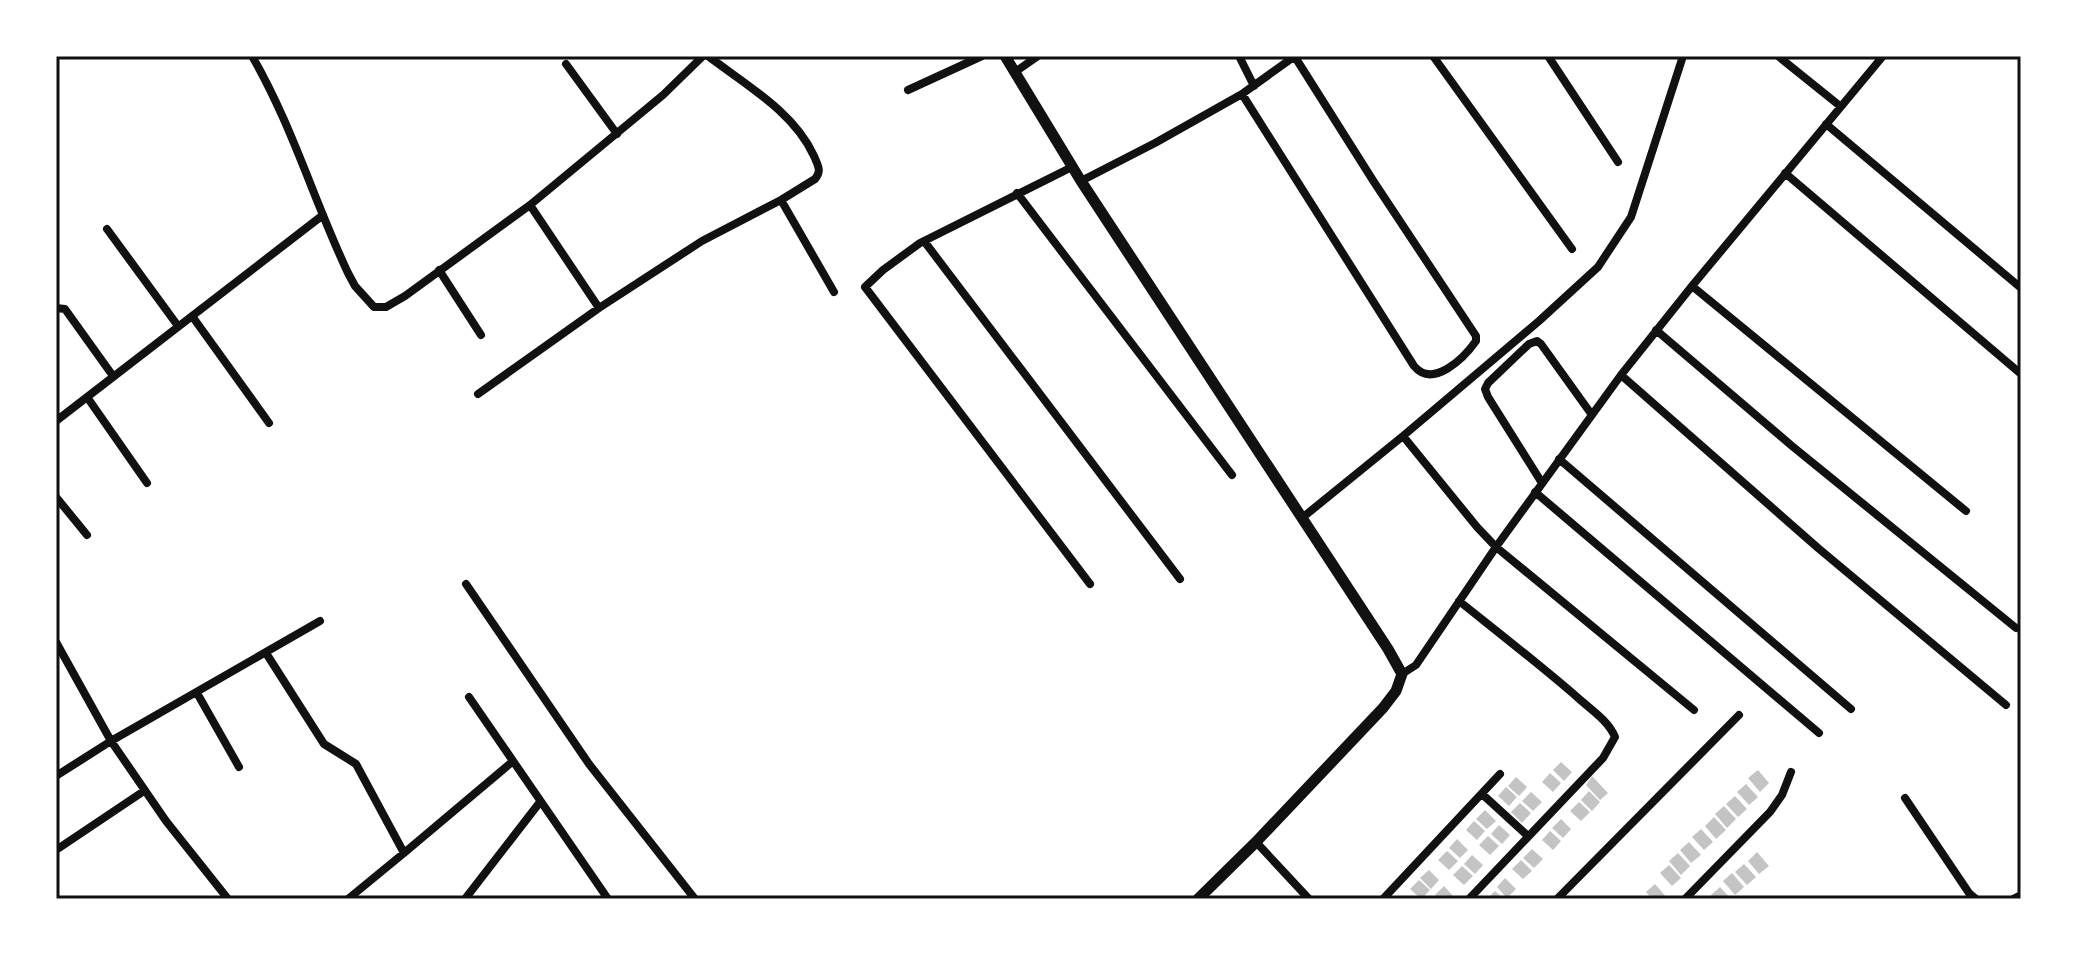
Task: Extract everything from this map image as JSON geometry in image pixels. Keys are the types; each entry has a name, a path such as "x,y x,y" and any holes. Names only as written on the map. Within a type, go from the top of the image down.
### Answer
{"street":[{"path":"252,56 284,120 342,261 355,286 374,307 386,307 530,205 706,56 768,102 807,140 820,169 815,179 702,241 599,308 478,394"},
{"path":"908,90 982,56"},
{"path":"1005,56 1072,167 1402,674"},
{"path":"1015,72 1038,56"},
{"path":"1239,56 1254,86"},
{"path":"1081,181 1242,94 1295,56 1476,336 1472,347 1442,373 1426,376 1414,366 1242,94"},
{"path":"1433,56 1572,249"},
{"path":"1548,56 1618,162"},
{"path":"1299,514 1403,436 1598,267 1631,217 1683,56"},
{"path":"1778,56 1840,106"},
{"path":"1198,899 1383,708 1396,691 1402,674 1416,665 1496,547 1621,375 1883,56"},
{"path":"566,64 617,134"},
{"path":"1826,124 2021,288"},
{"path":"1072,167 924,241 902,255 865,287 1090,584"},
{"path":"1785,173 2021,374"},
{"path":"1017,193 1232,475"},
{"path":"781,200 834,292"},
{"path":"530,205 599,308"},
{"path":"56,421 323,215"},
{"path":"107,229 178,326"},
{"path":"924,241 1180,579"},
{"path":"439,270 481,335"},
{"path":"1692,286 1966,511"},
{"path":"56,308 65,309 113,376"},
{"path":"192,316 269,423"},
{"path":"1656,330 1792,446 2016,628"},
{"path":"1542,483 1488,397 1485,389 1488,383 1529,344 1537,341 1592,415"},
{"path":"1621,375 1818,548 2006,705"},
{"path":"87,397 147,483"},
{"path":"1403,436 1496,547 1694,710"},
{"path":"1559,459 1851,709"},
{"path":"1535,492 1819,733"},
{"path":"56,497 87,535"},
{"path":"466,584 589,764 695,899"},
{"path":"1459,601 1611,727 1615,737 1603,758 1469,899"},
{"path":"56,776 109,737 197,693 320,621"},
{"path":"56,642 99,721 144,791 228,899"},
{"path":"266,653 324,744 356,764 404,853"},
{"path":"197,693 239,767"},
{"path":"469,697 608,899"},
{"path":"1557,899 1739,715"},
{"path":"348,899 512,762"},
{"path":"1685,899 1770,812 1782,795 1791,772"},
{"path":"1383,899 1500,774"},
{"path":"56,850 144,791"},
{"path":"1482,794 1528,836"},
{"path":"1905,798 1976,899"},
{"path":"465,899 540,802"},
{"path":"1256,842 1309,899"},
{"path":"2013,899 2021,895"}],"building":[{"path":"1561,762 1572,772 1564,781 1553,770"},
{"path":"1758,770 1769,783 1760,792 1748,778"},
{"path":"1550,773 1561,783 1553,792 1542,782"},
{"path":"1592,776 1608,793 1600,800 1586,785"},
{"path":"1516,777 1527,787 1519,796 1508,786"},
{"path":"1746,784 1758,797 1749,805 1737,792"},
{"path":"1506,787 1517,797 1509,806 1498,796"},
{"path":"1589,791 1600,802 1592,811 1581,800"},
{"path":"1531,792 1542,802 1533,811 1522,801"},
{"path":"1735,796 1747,809 1738,817 1726,804"},
{"path":"1579,802 1590,812 1581,821 1570,811"},
{"path":"1520,803 1531,813 1522,823 1511,812"},
{"path":"1724,806 1736,819 1727,828 1715,814"},
{"path":"1485,810 1496,821 1487,829 1476,819"},
{"path":"1714,817 1726,830 1716,839 1705,826"},
{"path":"1561,819 1571,829 1563,838 1552,828"},
{"path":"1474,821 1485,831 1477,840 1466,830"},
{"path":"1499,825 1510,835 1502,844 1491,834"},
{"path":"1701,829 1713,842 1704,850 1692,837"},
{"path":"1550,831 1561,841 1553,850 1542,840"},
{"path":"1488,836 1499,846 1490,855 1479,845"},
{"path":"1457,839 1468,850 1460,858 1449,848"},
{"path":"1689,842 1701,855 1691,863 1680,850"},
{"path":"1532,849 1543,859 1534,868 1523,858"},
{"path":"1447,851 1458,861 1449,870 1438,860"},
{"path":"1757,852 1769,866 1759,874 1748,861"},
{"path":"1678,853 1690,866 1681,875 1669,861"},
{"path":"1472,855 1483,865 1475,874 1464,864"},
{"path":"1521,860 1532,871 1523,879 1512,869"},
{"path":"1744,864 1756,877 1747,885 1735,872"},
{"path":"1669,865 1681,878 1672,886 1660,873"},
{"path":"1462,866 1473,876 1464,885 1453,875"},
{"path":"1429,870 1439,880 1431,889 1420,878"},
{"path":"1732,873 1744,887 1735,895 1723,881"},
{"path":"1505,878 1516,889 1507,898 1497,887"},
{"path":"1419,880 1430,890 1421,899 1410,889"},
{"path":"1655,884 1667,898 1652,899 1646,892"},
{"path":"1444,886 1454,897 1452,899 1439,899 1435,895"},
{"path":"1720,887 1731,899 1714,899 1711,895"},
{"path":"1495,891 1504,899 1487,899"}]}
